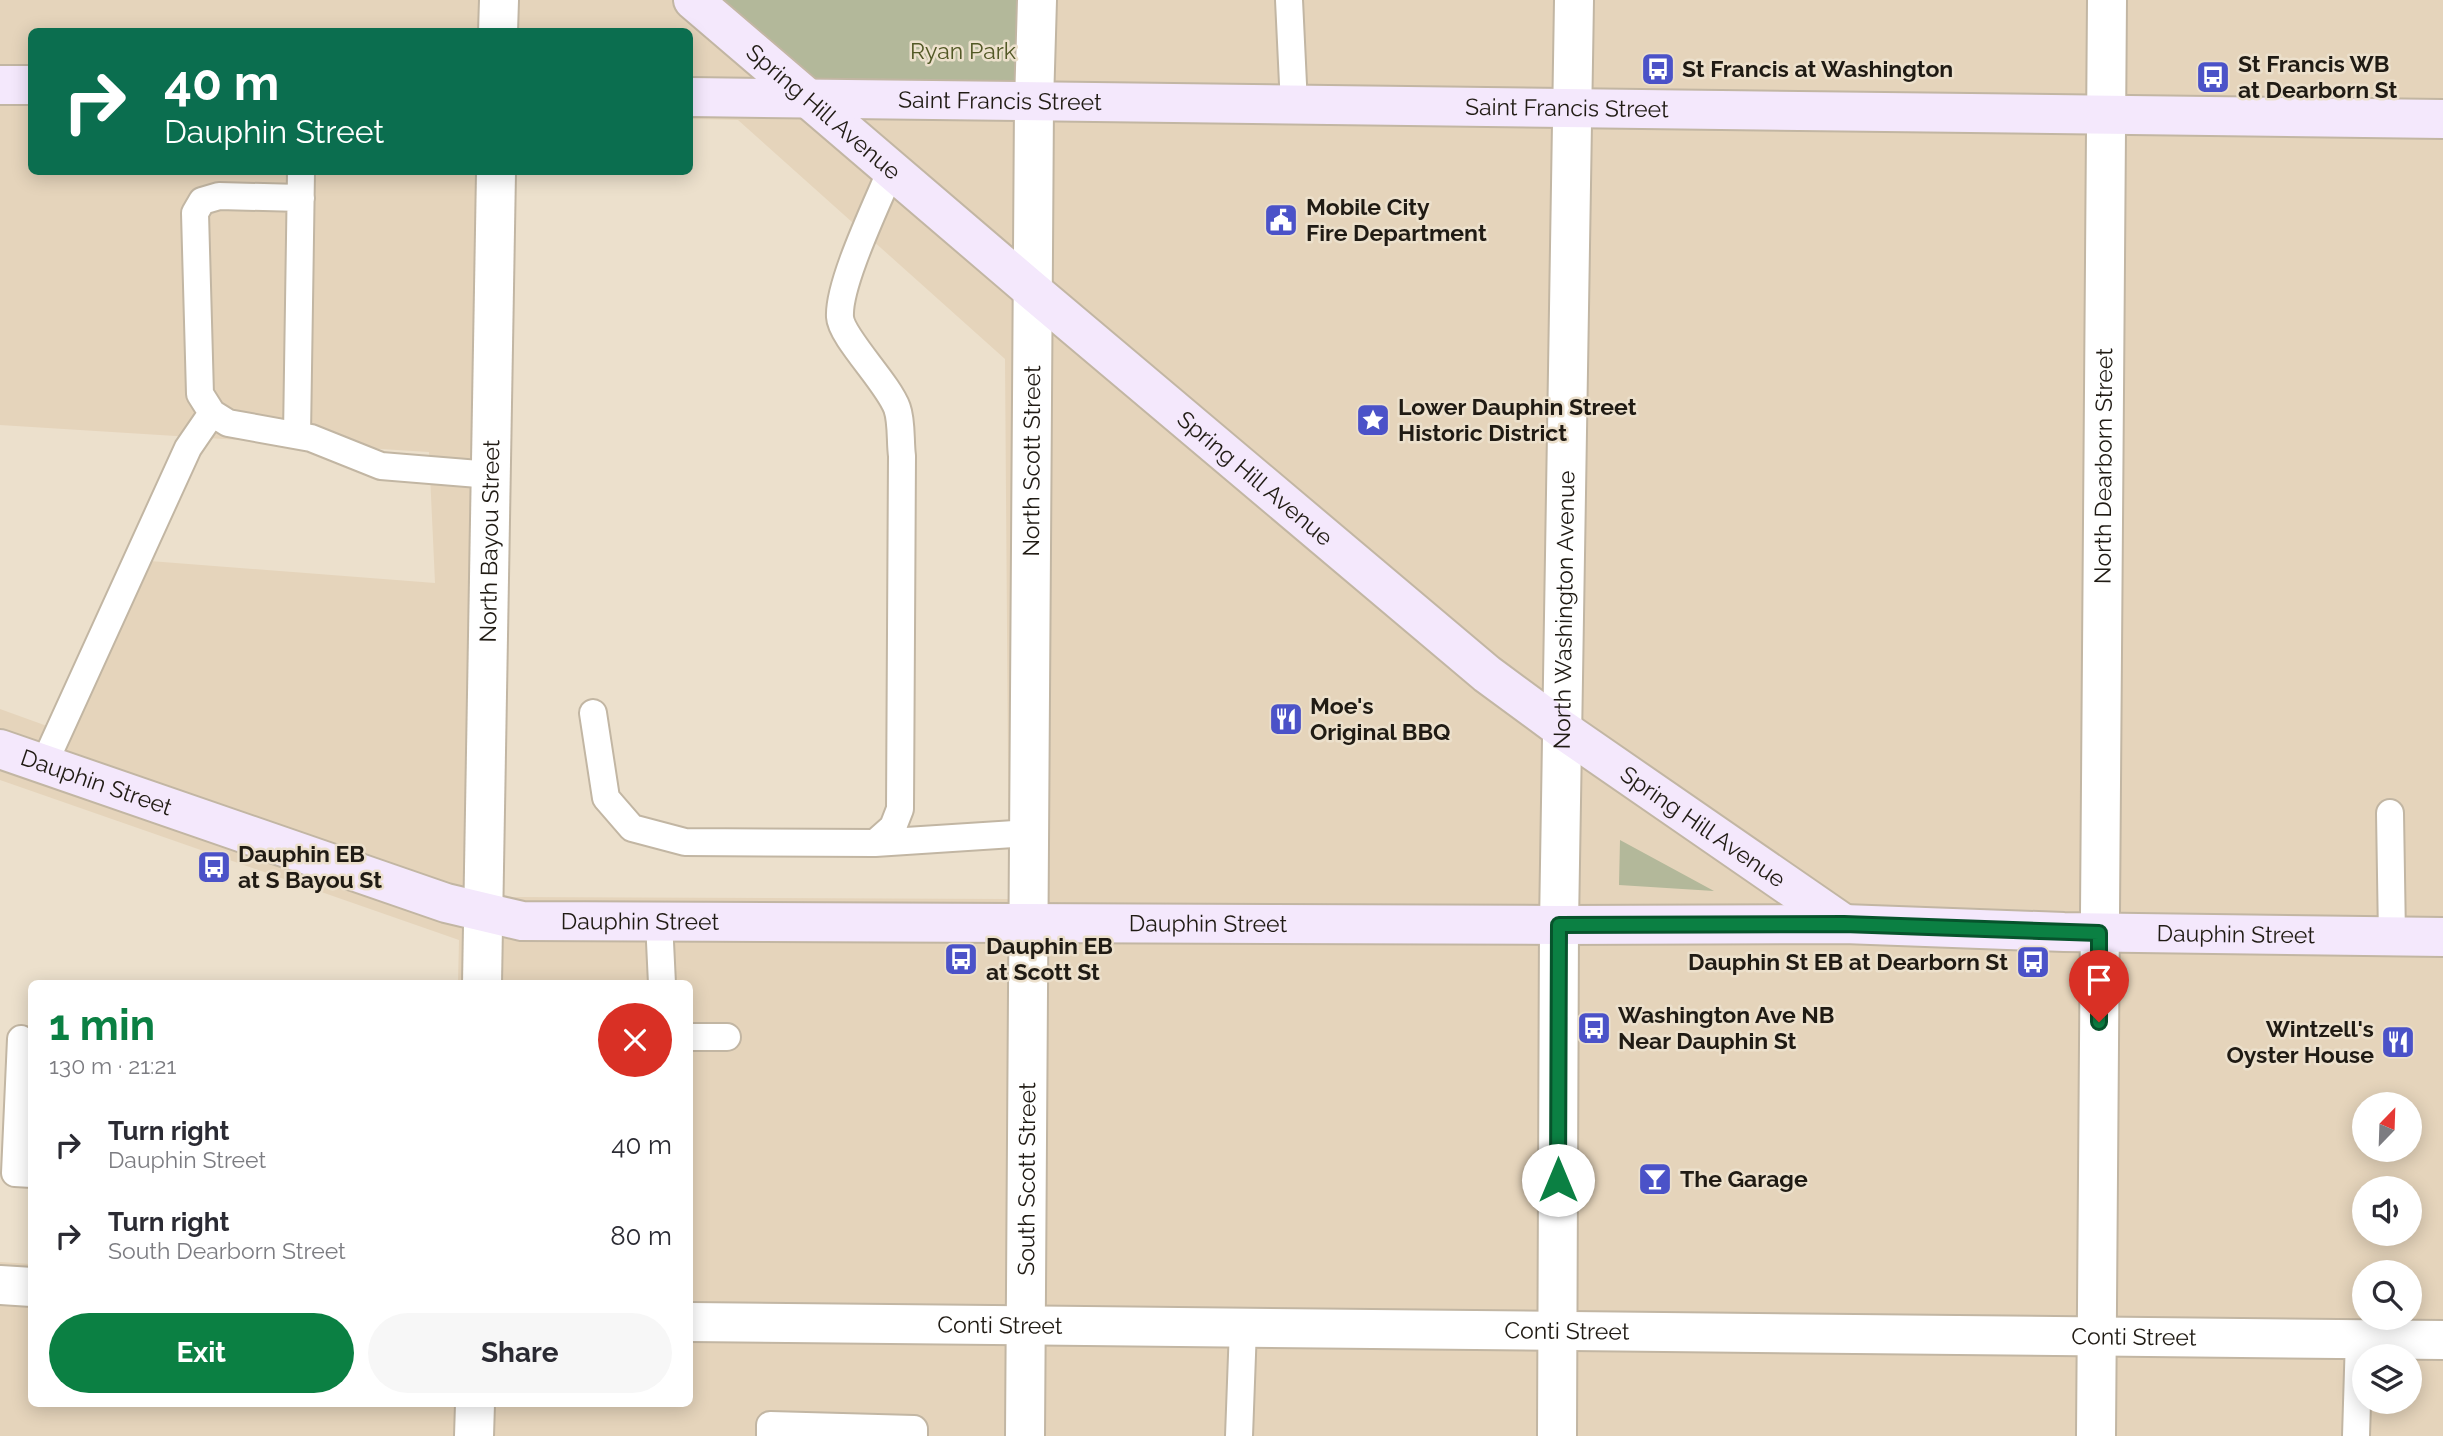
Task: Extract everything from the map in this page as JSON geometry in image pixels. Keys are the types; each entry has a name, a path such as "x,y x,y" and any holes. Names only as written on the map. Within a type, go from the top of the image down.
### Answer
{"street":[{"path":"498,28 499,0"},
{"name":"Spring Hill Avenue","path":"694,0 807,99 1476,665 1563,730 1844,924"},
{"name":"North Scott Street","path":"1029,923 1034,103 1037,0"},
{"name":"North Washington Avenue","path":"1557,1436 1559,925 1574,0"},
{"name":"North Dearborn Street","path":"2096,1436 2107,0"},
{"path":"0,85 28,85"},
{"name":"Saint Francis Street","path":"693,97 2443,119"},
{"name":"North Bayou Street","path":"482,980 496,175"},
{"name":"Dauphin Street","path":"0,749 446,903 522,921 1844,924 2099,933 2443,937"},
{"name":"South Scott Street","path":"1025,1436 1029,923"},
{"path":"0,1285 28,1287"},
{"name":"Conti Street","path":"693,1322 2443,1340"},
{"path":"474,1436 475,1407"}],"lane":[{"path":"1289,0 1294,105"},
{"path":"876,843 892,827 900,809 902,456 897,408 873,368 849,337 840,318 845,284 891,170"},
{"path":"298,435 302,175"},
{"path":"301,198 219,195 202,201 195,213 200,394 212,412 228,423 312,438 381,466 491,475"},
{"path":"44,764 188,449 212,412"},
{"path":"593,713 606,797 632,828 685,842 876,843 1030,833"},
{"path":"2389,813 2392,937"},
{"path":"659,921 662,980"},
{"path":"693,1037 727,1037"},
{"path":"18,1039 15,1174 28,1174"},
{"path":"1238,1436 1243,1328"},
{"path":"2356,1436 2359,1338"},
{"path":"770,1436 770,1424 914,1429 914,1436"}],"shaded area":[{"path":"0,0 2443,0 2443,1436 0,1436 0,1262 28,1264 28,1407 693,1407 693,980 458,980 459,940 0,780 0,709 47,726 124,559 435,583 429,452 0,425","holes":["28,28 693,28 693,119 738,120 1005,359 1009,899 501,897 516,175 28,175"]}],"green space":[{"name":"Ryan Park","path":"693,0 1037,0 1034,103 807,99"},
{"path":"1620,840 1714,891 1619,885"}],"place":[{"name":"St Francis at Washington","path":"1658,69"},
{"name":"St Francis WB at Dearborn St","path":"2213,77"},
{"name":"Mobile City Fire Department","path":"1281,220"},
{"name":"Lower Dauphin Street Historic District","path":"1373,420"},
{"name":"Moe's Original BBQ","path":"1286,719"},
{"name":"Dauphin EB at S Bayou St","path":"214,867"},
{"name":"Dauphin EB at Scott St","path":"961,959"},
{"name":"Dauphin St EB at Dearborn St","path":"2033,962"},
{"name":"Washington Ave NB Near Dauphin St","path":"1594,1028"},
{"name":"Wintzell's Oyster House","path":"2398,1042"},
{"name":"The Garage","path":"1655,1179"}],"route":[{"path":"1558,1180 1559,925 1844,924 2099,933 2099,1022"}]}
